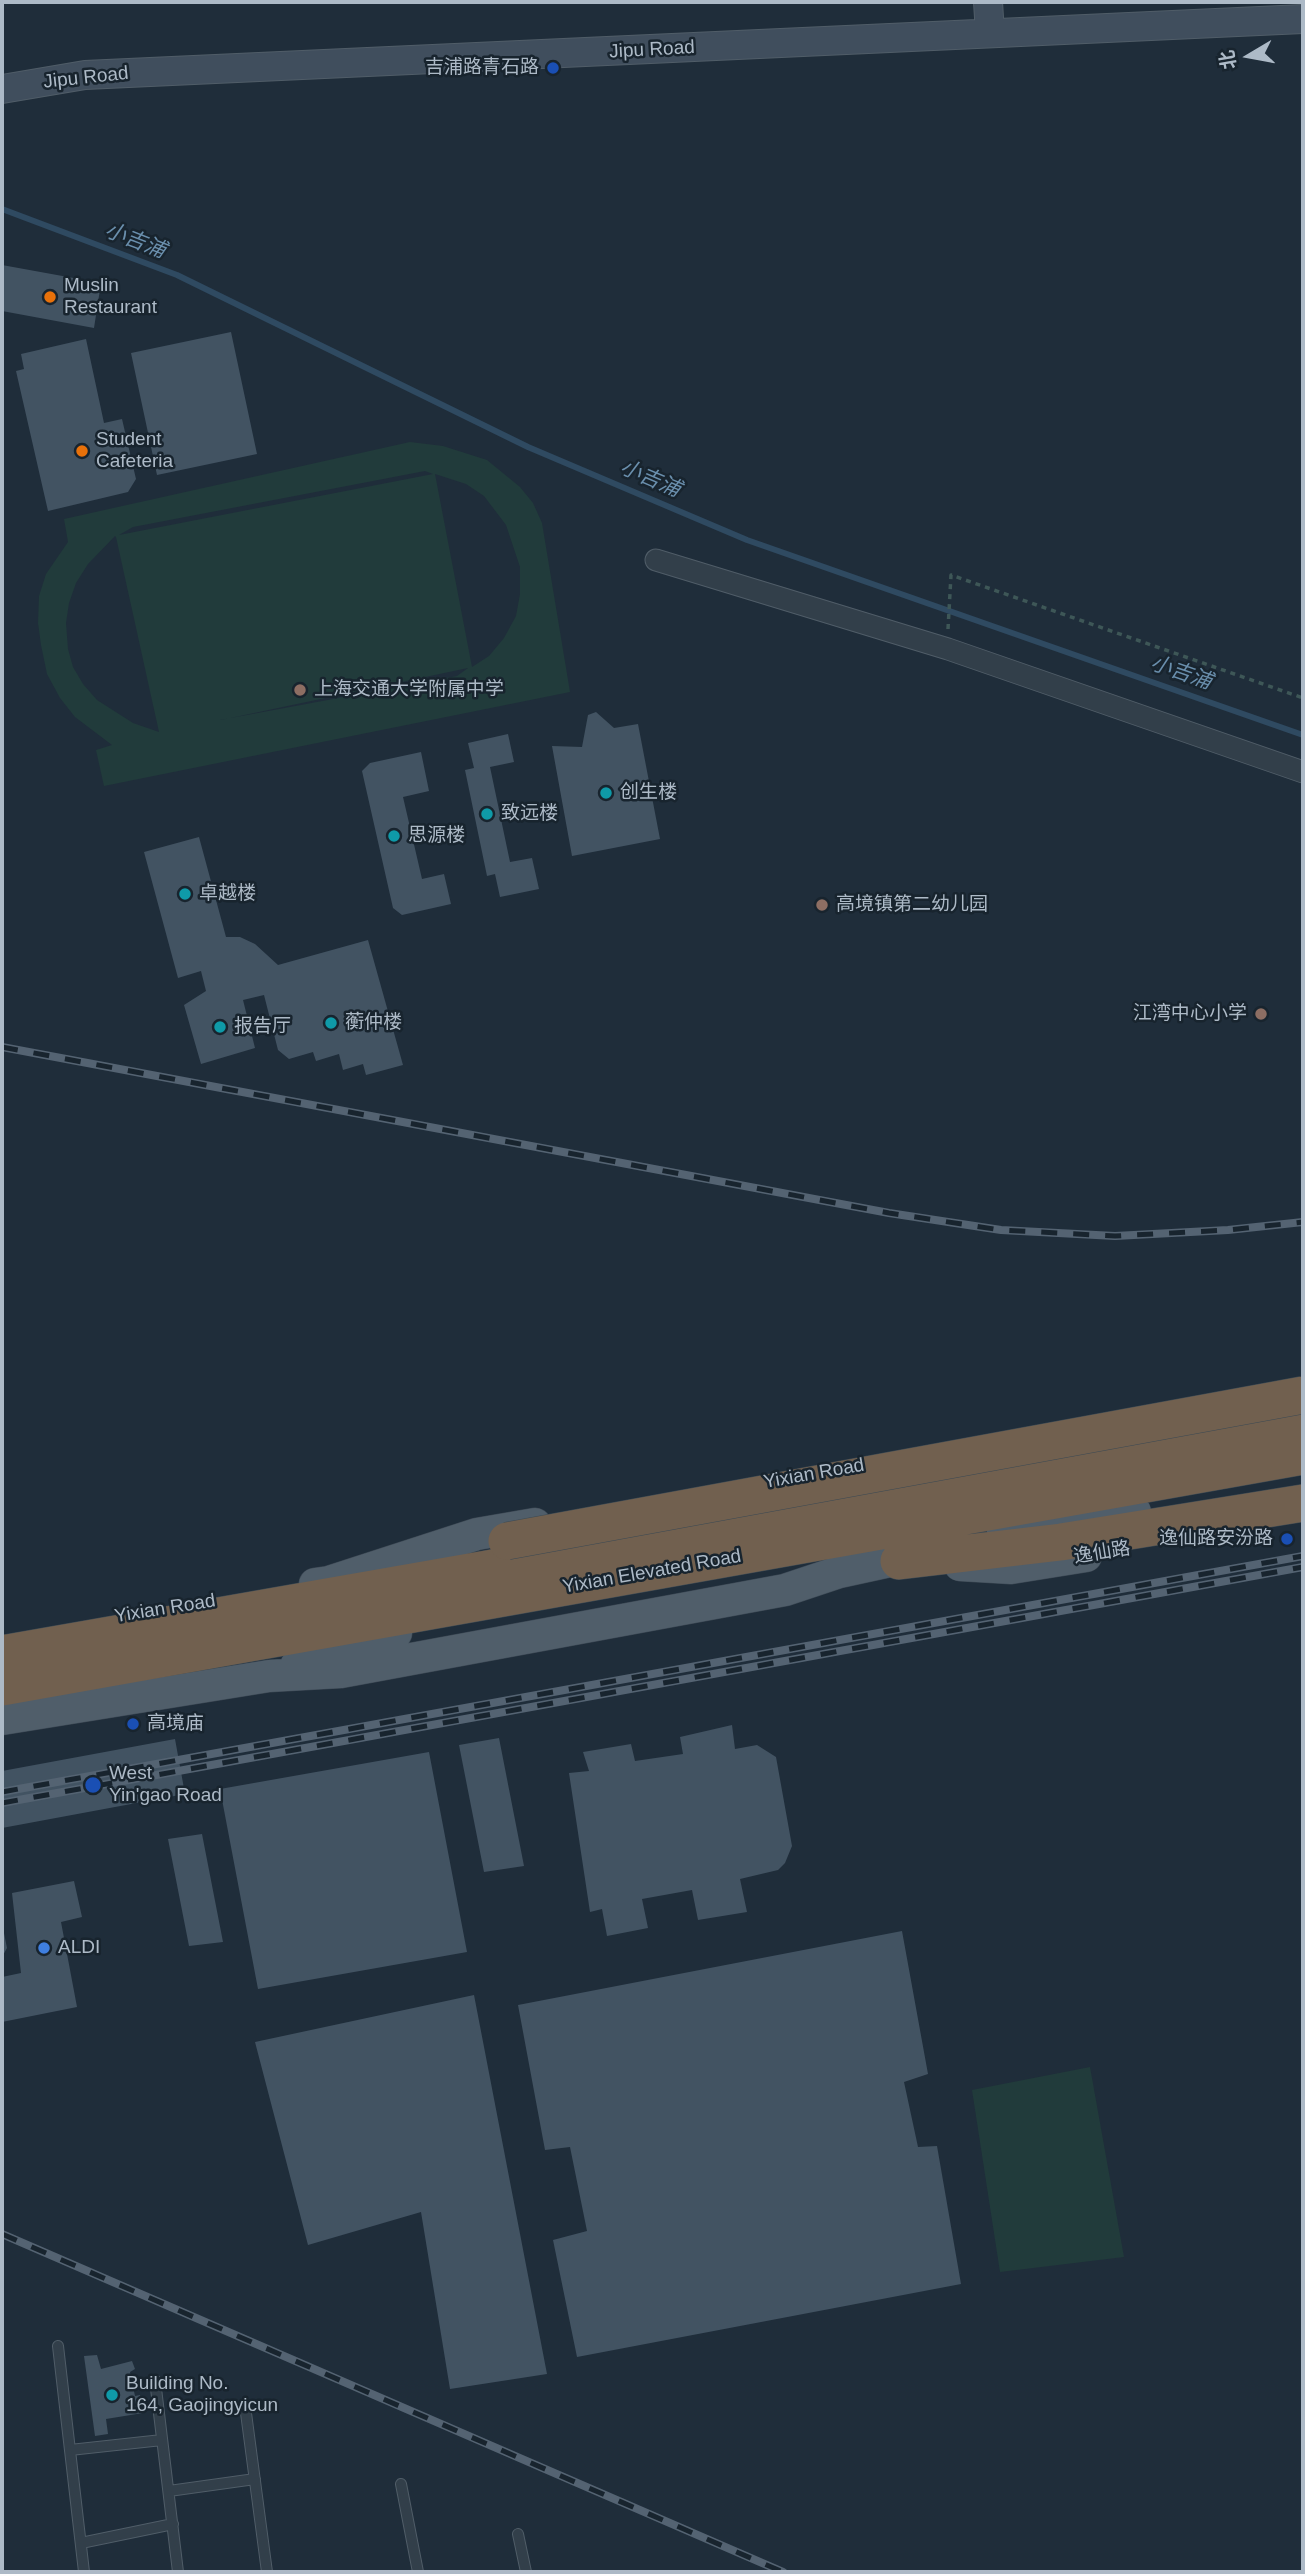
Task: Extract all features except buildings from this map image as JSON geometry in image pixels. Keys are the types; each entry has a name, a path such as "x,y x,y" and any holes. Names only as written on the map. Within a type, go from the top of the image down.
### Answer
{"highway":[{"path":"329,1582 507,1541 1303,1395"},
{"name":"Yixian Elevated Road","path":"2,1654 1303,1424"},
{"name":"Yixian Elevated Road","path":"2,1688 1303,1456"},
{"path":"899,1561 1061,1542 1303,1503"}],"main road":[{"name":"Yixian Road","path":"329,1582 477,1534 924,1454 1303,1380"},
{"path":"1173,1445 1232,1395"},
{"name":"Yixian Road","path":"2,1636 329,1582 470,1571 1303,1424"},
{"path":"2,1719 269,1676 367,1638 745,1565 839,1572 899,1561 1004,1531 1303,1487"},
{"name":"逸仙路","path":"899,1561 1011,1568 1303,1520"}],"street":[{"path":"988,2 990,33"},
{"name":"Jipu Road","path":"2,89 85,75 1303,19"},
{"path":"656,560 948,649 1303,772"}],"lane":[{"path":"58,2346 84,2572"},
{"path":"155,2380 178,2572"},
{"path":"246,2413 267,2572"},
{"path":"70,2450 162,2440"},
{"path":"169,2491 255,2479"},
{"path":"401,2484 418,2572"},
{"path":"81,2543 173,2524"},
{"path":"518,2534 526,2572"}],"path":[{"path":"949,625 951,575 1303,698"}],"green space":[{"path":"410,442 443,446 487,460 520,487 533,503 542,523 570,692 104,786 96,750 112,745 75,717 60,698 47,674 41,645 38,623 39,596 46,574 68,542 64,519","holes":["425,471 433,474 119,535 133,527","435,474 466,484 484,496 506,525 520,567 520,594 516,616 504,638 489,656 472,667","115,536 159,732 133,723 97,700 73,667 68,649 66,623 76,583 88,564","468,668 457,676 228,718"]},
{"path":"1090,2067 1124,2257 1000,2272 972,2090"}],"waterway":[{"name":"小吉浦","path":"2,209 177,275 528,447 747,540 1303,735"}],"railway":[{"path":"2,1047 889,1213 1001,1230 1115,1236 1228,1230 1303,1222"},
{"path":"2,1792 1303,1556"},
{"path":"2,1803 1303,1567"},
{"path":"2,2234 783,2572"}],"place":[{"name":"吉浦路青石路","path":"553,68"},
{"name":"Muslin Restaurant","path":"50,297"},
{"name":"Student Cafeteria","path":"82,451"},
{"name":"上海交通大学附属中学","path":"300,690"},
{"name":"创生楼","path":"606,793"},
{"name":"致远楼","path":"487,814"},
{"name":"思源楼","path":"394,836"},
{"name":"卓越楼","path":"185,894"},
{"name":"高境镇第二幼儿园","path":"822,905"},
{"name":"江湾中心小学","path":"1261,1014"},
{"name":"蘅仲楼","path":"331,1023"},
{"name":"报告厅","path":"220,1027"},
{"name":"逸仙路安汾路","path":"1287,1539"},
{"name":"高境庙","path":"133,1724"},
{"name":"West Yin'gao Road","path":"93,1785"},
{"name":"ALDI","path":"44,1948"},
{"name":"Building No. 164, Gaojingyicun","path":"112,2395"}]}
